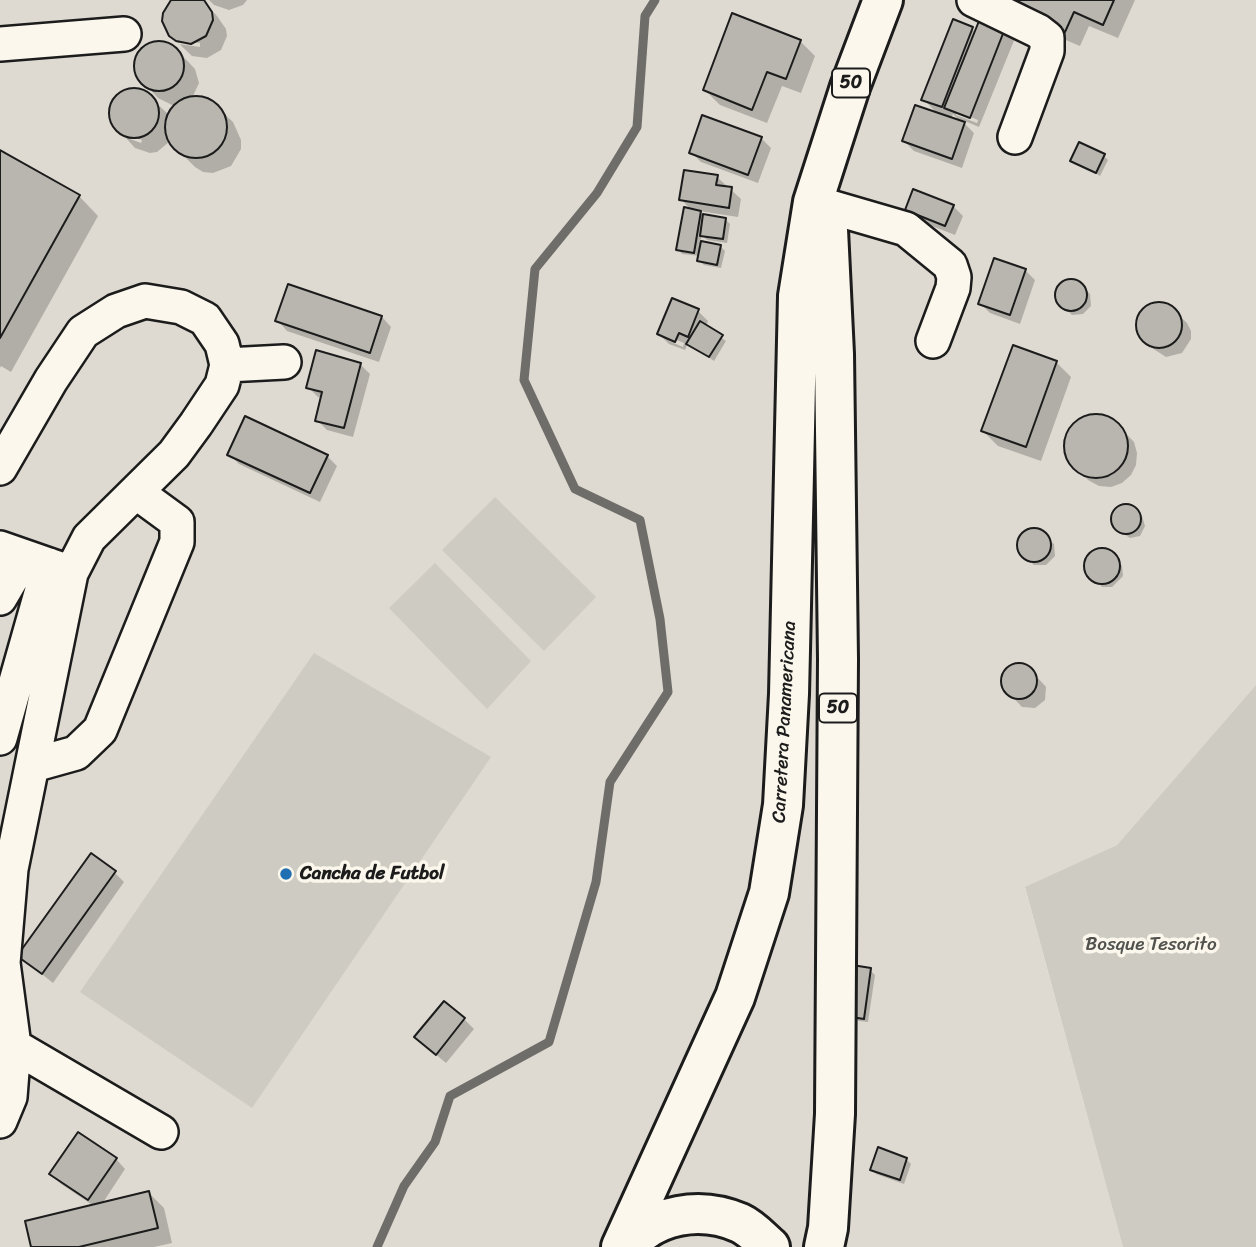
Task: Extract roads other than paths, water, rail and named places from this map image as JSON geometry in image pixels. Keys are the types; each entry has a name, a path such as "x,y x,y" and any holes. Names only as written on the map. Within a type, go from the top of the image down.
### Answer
{"highway":[{"name":"Carretera Panamericana","path":"824,1247 828,1228 835,1114 838,659 834,355 826,187 850,87 883,0"},
{"name":"Carretera Panamericana","path":"621,1247 735,997 769,893 783,805 789,694 798,296 813,202 826,187"},
{"path":"627,1247 637,1234 669,1217 706,1213 742,1224 770,1247"}],"lane":[{"path":"974,0 1047,38 1047,51 1015,137"},
{"path":"0,44 124,34"},
{"path":"826,187 906,229 950,265 954,277 953,288 933,341"},
{"path":"0,468 51,380 83,332 116,311 145,301 181,307 205,320 222,344 227,365 222,385 174,454 89,538 36,561 0,598"},
{"path":"227,365 284,362"},
{"path":"33,765 76,753 100,730 177,542 177,522 136,492"},
{"path":"0,738 36,561"},
{"path":"0,1121 10,1097 14,1046 3,963 11,869 33,765 36,561"},
{"path":"14,1046 161,1132"}],"waterway":[{"path":"377,1247 404,1186 435,1142 450,1096 549,1042 596,882 610,782 668,692 660,619 640,520 575,489 524,380 535,269 597,193 637,127 645,16 655,0"}],"place":[{"name":"Cancha de Futbol","path":"286,874"}],"park label":[{"name":"Bosque Tesorito","path":"1151,945"}]}
